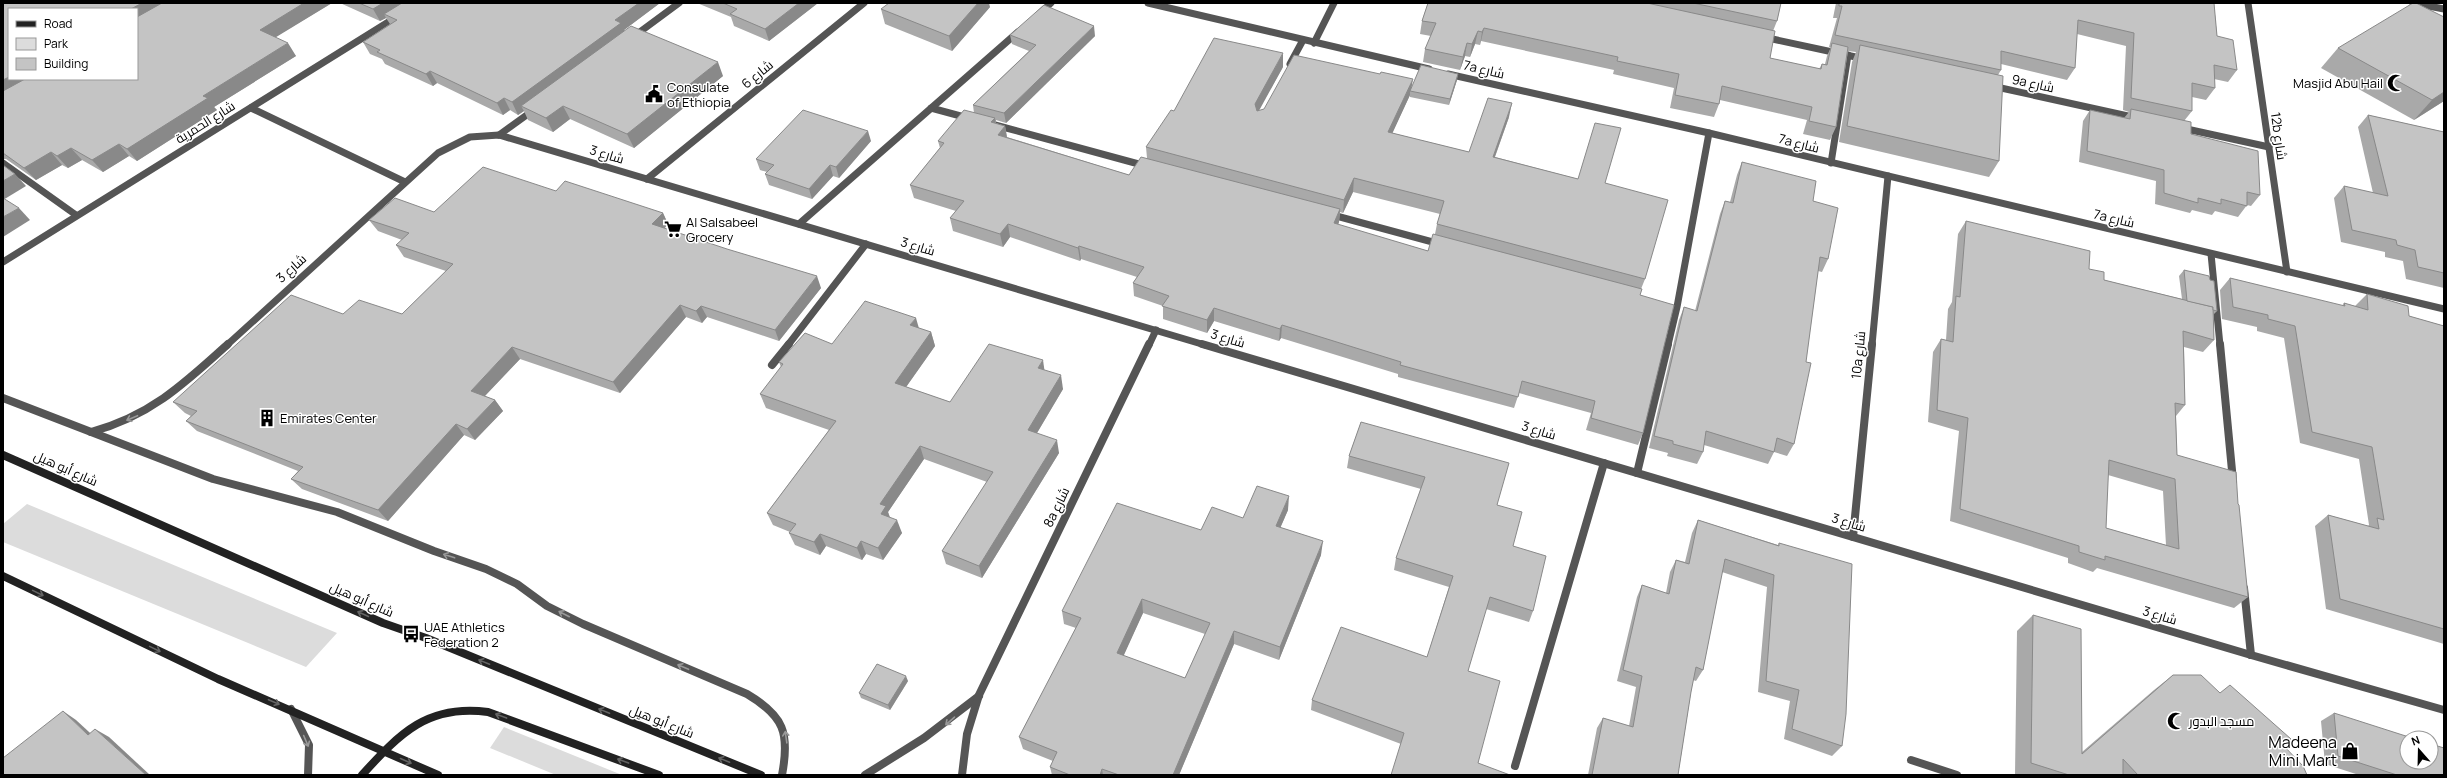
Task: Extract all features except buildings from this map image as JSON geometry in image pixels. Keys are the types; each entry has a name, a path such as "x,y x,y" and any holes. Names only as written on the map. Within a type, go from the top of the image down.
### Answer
{"main road":[{"name":"شارع أبو هيل","path":"3,455 383,623 426,638 760,775"},
{"path":"3,576 218,679 291,709 438,775"},
{"path":"362,775 384,751 408,730 435,716 463,709 488,712 659,775"}],"street":[{"path":"625,43 679,3"},
{"name":"شارع 6","path":"647,179 864,3"},
{"path":"1034,18 1051,3"},
{"name":"7a شارع","path":"1148,3 1314,43 1709,133 2444,310"},
{"path":"1314,43 1334,3"},
{"name":"12b شارع","path":"2248,3 2287,272"},
{"path":"2413,3 2426,4 2444,9"},
{"name":"شارع الحمرية","path":"3,262 76,215 406,11"},
{"path":"799,224 1023,28"},
{"path":"1755,35 1872,60"},
{"path":"1284,74 1303,40"},
{"path":"1832,163 1848,55"},
{"name":"9a شارع","path":"1981,84 2144,120"},
{"path":"499,135 543,103"},
{"path":"251,108 405,182"},
{"path":"931,108 977,121"},
{"path":"985,123 1154,168"},
{"path":"2175,126 2269,147"},
{"path":"1637,473 1709,133"},
{"name":"شارع 3","path":"91,432 114,426 137,416 159,404 177,390 405,182 447,146 470,138 499,135 2251,655 2444,710"},
{"path":"3,163 76,215"},
{"name":"10a شارع","path":"1852,537 1888,176"},
{"path":"1323,213 1446,245"},
{"path":"772,365 866,244"},
{"path":"2211,254 2234,490"},
{"name":"8a شارع","path":"962,775 962,760 968,727 980,695 1156,330"},
{"path":"3,398 213,479 337,512 434,551 486,569 517,584 547,606 583,624 747,694 764,703 778,716 785,729 787,749 782,775"},
{"path":"1515,766 1604,463"},
{"path":"2243,577 2251,655"},
{"name":"8a شارع","path":"865,775 905,754 944,726 980,695"},
{"path":"291,709 308,745 308,775"},
{"path":"1911,760 1957,775"}],"green space":[{"path":"27,504 337,633 306,667 3,542 3,524"},
{"path":"504,727 622,775 556,775 490,748"}],"place":[{"name":"Masjid Abu Hail","path":"2396,83"},
{"name":"Consulate of Ethiopia","path":"654,94"},
{"name":"Al Salsabeel Grocery","path":"673,229"},
{"name":"Emirates Center","path":"267,418"},
{"name":"UAE Athletics Federation 2","path":"411,634"},
{"name":"مسجد البدور","path":"2176,721"},
{"name":"Madeena Mini Mart","path":"2350,751"}]}
